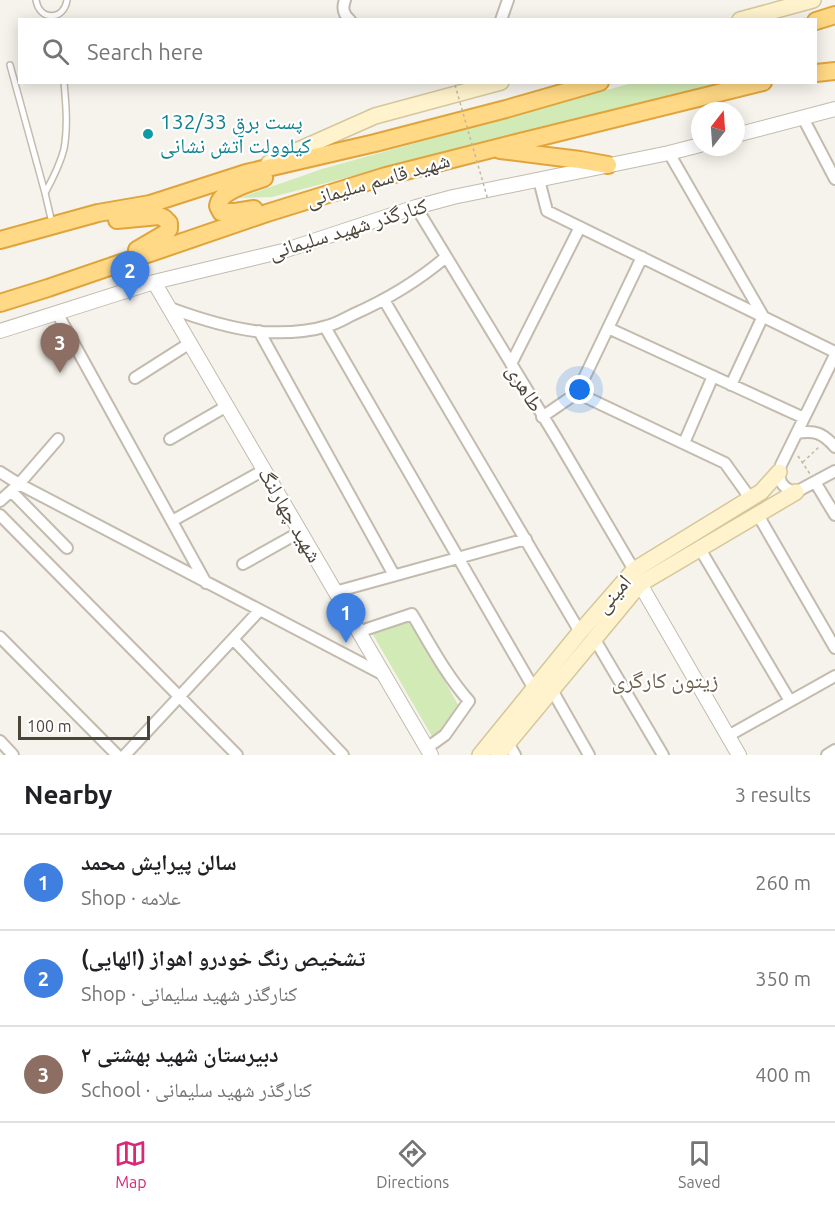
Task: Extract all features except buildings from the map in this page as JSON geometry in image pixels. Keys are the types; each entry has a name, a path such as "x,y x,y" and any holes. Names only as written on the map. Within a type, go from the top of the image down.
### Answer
{"highway":[{"path":"817,21 835,15"},
{"path":"817,73 835,70"},
{"name":"شهید قاسم سلیمانی","path":"0,240 85,216 150,204 246,173 506,110 593,84"},
{"name":"شهید قاسم سلیمانی","path":"0,303 386,176 756,84"},
{"path":"490,149 608,165"},
{"path":"313,199 226,213 221,212 218,206 219,200 227,192 318,156"},
{"path":"76,279 139,248 169,229 169,223 159,216 108,220 85,216"}],"main road":[{"path":"747,18 813,0"},
{"path":"246,173 375,116 494,84"},
{"name":"امینی","path":"480,755 534,689 587,635 637,577 692,534 761,492 778,472"},
{"name":"امینی","path":"637,577 700,549 796,492"},
{"path":"692,534 700,549"},
{"name":"امینی","path":"507,751 552,690 587,635"}],"street":[{"path":"345,0 343,6 348,18"},
{"path":"502,18 508,0"},
{"path":"745,133 835,109"},
{"path":"803,118 832,165 835,179"},
{"name":"کنارگذر شهید سلیمانی","path":"0,331 154,282 282,251 453,197 691,147"},
{"path":"669,153 763,316"},
{"path":"539,180 547,211 835,353 832,368 804,418 778,472 783,486 796,492 835,471"},
{"name":"طاهری","path":"416,207 557,439 739,755"},
{"path":"511,364 580,227"},
{"path":"170,308 212,322 259,331 298,332 325,327 384,300 418,279 446,257"},
{"path":"542,417 577,393 642,257"},
{"name":"شهید چهارلنگ","path":"154,282 429,753"},
{"path":"384,300 525,539 663,755"},
{"path":"57,313 206,583"},
{"path":"731,385 763,316"},
{"path":"325,327 534,689"},
{"path":"608,328 804,418"},
{"path":"259,331 394,575"},
{"path":"135,378 190,343"},
{"path":"684,443 713,376"},
{"path":"577,393 725,463 750,498"},
{"path":"171,439 227,406"},
{"path":"797,433 806,431 818,433 831,443"},
{"path":"0,501 58,439"},
{"path":"172,521 264,470"},
{"path":"0,472 67,548"},
{"path":"815,482 835,515"},
{"path":"15,487 384,675"},
{"path":"0,515 237,755"},
{"path":"758,515 835,648"},
{"path":"243,564 300,532"},
{"path":"335,592 525,539"},
{"path":"700,549 790,701"},
{"path":"125,755 259,611"},
{"path":"358,632 412,614 441,664 469,701 429,753"},
{"path":"0,637 117,755"},
{"path":"233,639 343,755"},
{"path":"728,736 835,676"},
{"path":"552,690 589,755"},
{"path":"0,741 13,755"},
{"path":"827,755 835,750"}],"lane":[{"path":"36,0 39,11 56,18 66,8 67,0"},
{"path":"10,65 52,225"},
{"path":"45,193 64,150 67,110 64,84"}],"path":[{"path":"455,85 488,200"},
{"path":"802,463 831,443"},
{"path":"791,446 815,482"}],"green space":[{"path":"628,84 729,84 511,135 272,197 239,198 322,169"},
{"path":"410,620 460,708 434,740 372,633"}],"place":[{"name":"پست برق 132/33 کیلوولت آتش نشانی","path":"148,134"},
{"name":"تشخیص رنگ خودرو اهواز (الهایی)","path":"130,301"},
{"name":"دبیرستان شهید بهشتی ۲","path":"60,373"},
{"name":"سالن پیرایش محمد","path":"346,643"}],"district":[{"name":"زیتون کارگری","path":"665,680"}]}
